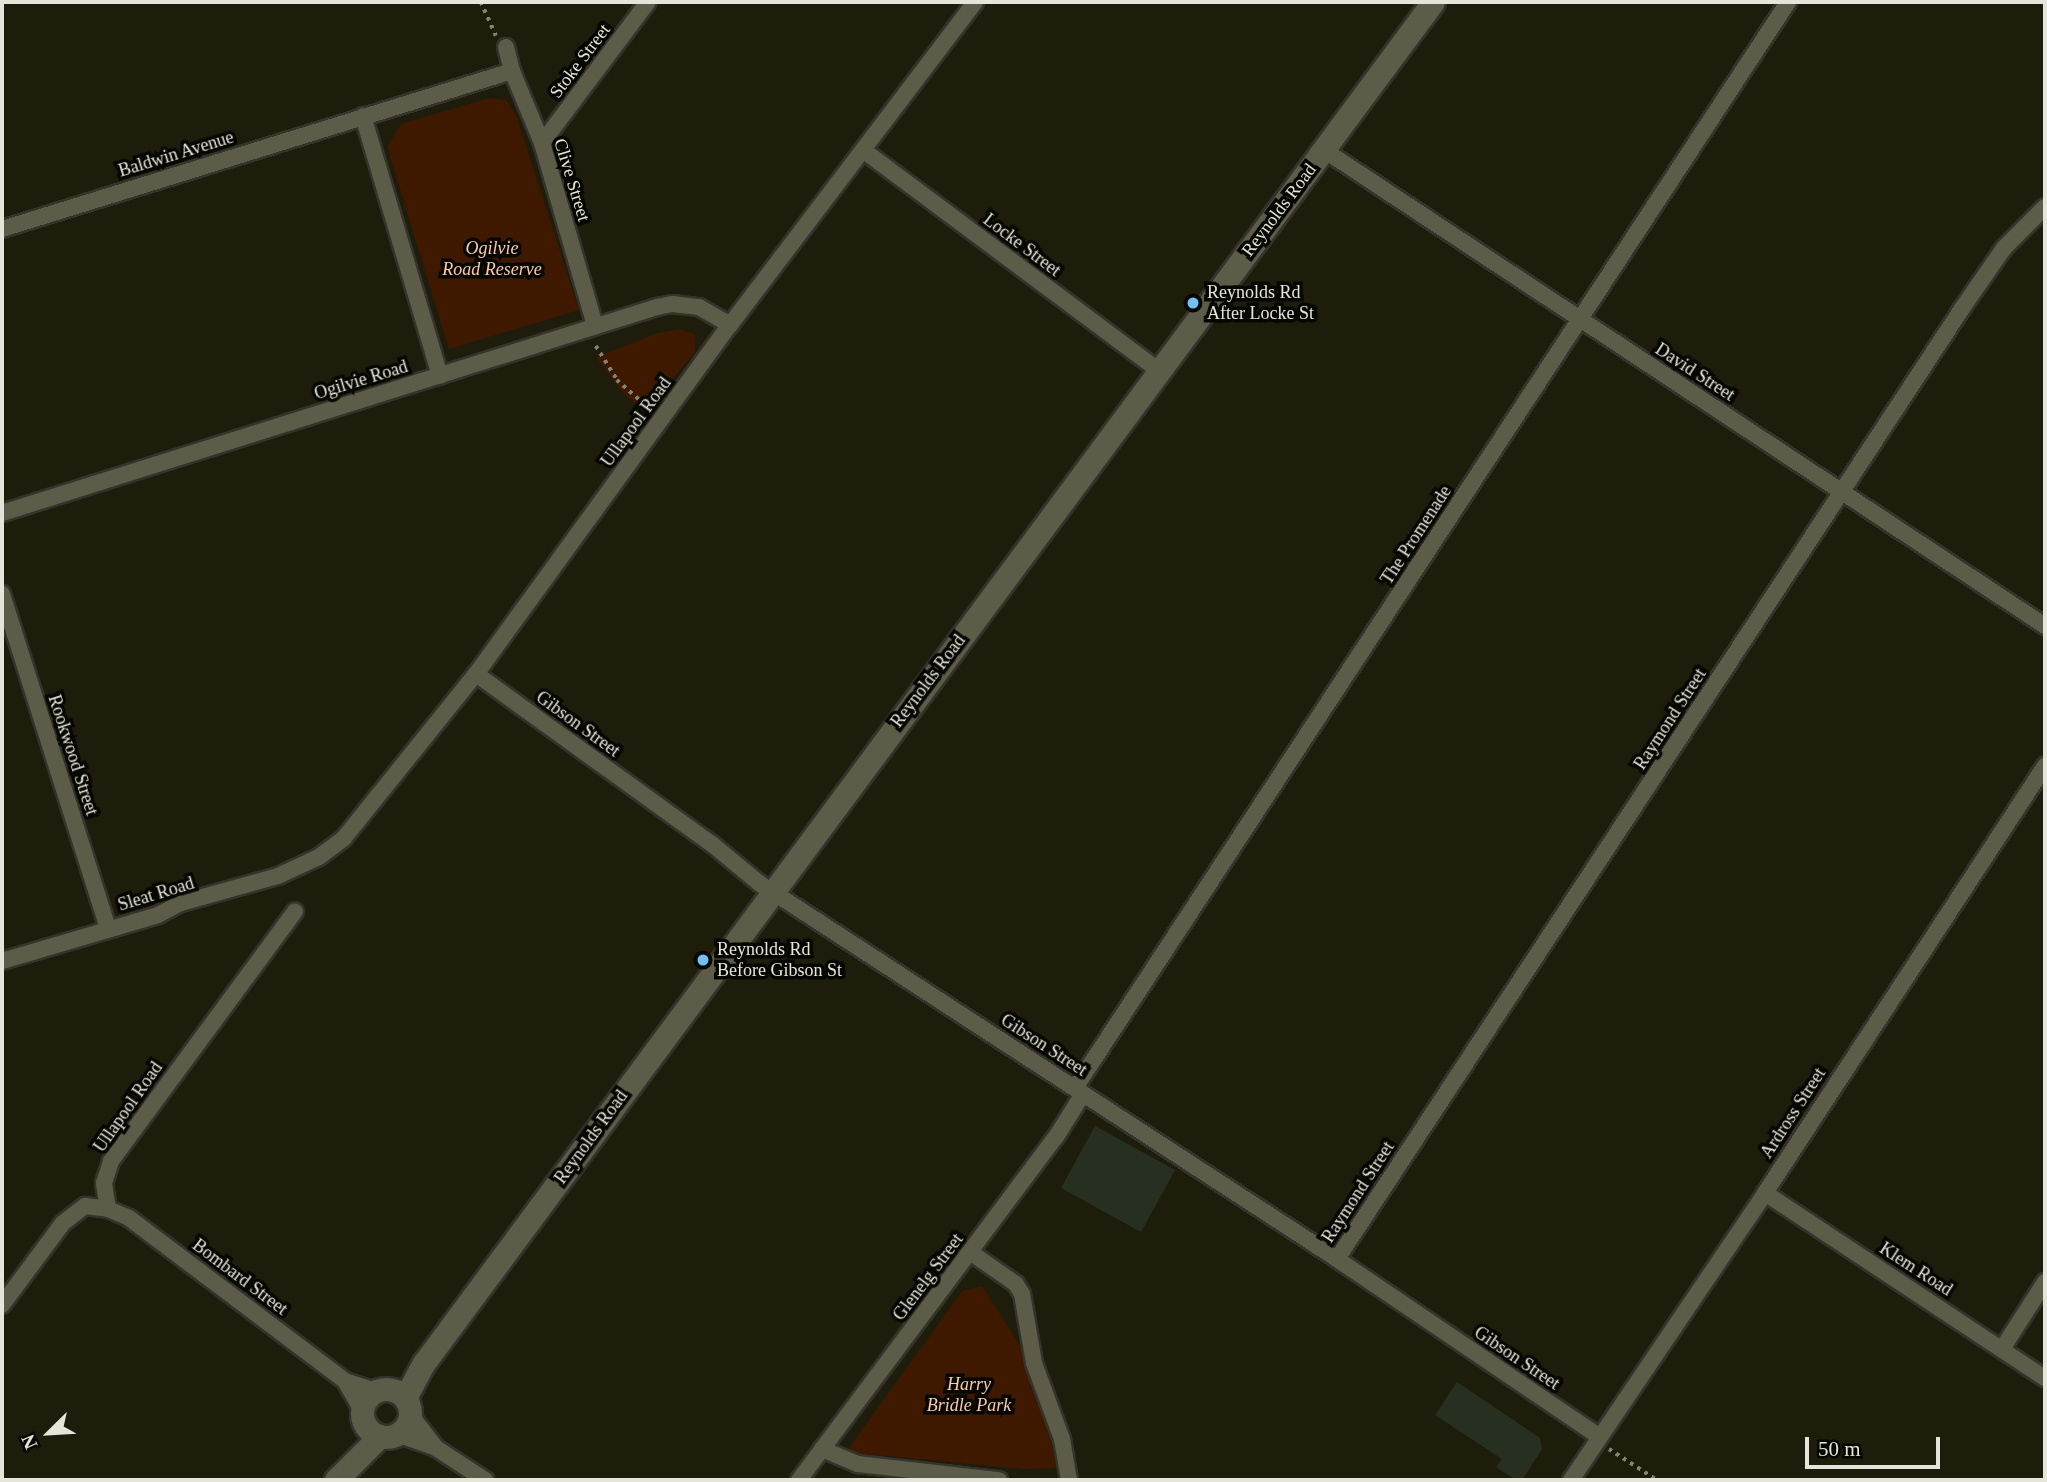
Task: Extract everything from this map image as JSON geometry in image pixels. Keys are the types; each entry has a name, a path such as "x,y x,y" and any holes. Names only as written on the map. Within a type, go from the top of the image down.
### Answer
{"street":[{"name":"Stoke Street","path":"542,143 648,2"},
{"name":"Ullapool Road","path":"319,857 344,838 476,674 730,325 975,2"},
{"name":"Reynolds Road","path":"408,1406 424,1363 1433,2"},
{"name":"The Promenade","path":"1079,1091 1788,2"},
{"name":"Clive Street","path":"506,47 512,71 542,143 595,326"},
{"name":"Baldwin Avenue","path":"2,229 512,71"},
{"path":"363,116 440,376"},
{"name":"Locke Street","path":"863,150 1158,371"},
{"name":"David Street","path":"1324,150 1578,321 1843,490 2045,626"},
{"name":"Raymond Street","path":"1337,1259 2004,248 2045,208"},
{"name":"Ogilvie Road","path":"2,513 595,326 673,304 699,307 730,325"},
{"name":"Rookwood Street","path":"2,594 108,928"},
{"name":"Gibson Street","path":"476,674 772,891 1337,1259 1597,1438"},
{"name":"Ardross Street","path":"1571,1480 1765,1193 2045,766"},
{"name":"Sleat Road","path":"2,961 158,915 181,903 278,876 319,857"},
{"name":"Ullapool Road","path":"108,1209 104,1183 111,1161 295,911"},
{"name":"Glenelg Street","path":"799,1480 1056,1137 1079,1091"},
{"name":"Klem Road","path":"1765,1193 2045,1378"},
{"path":"2,1305 63,1223 85,1206 108,1209"},
{"name":"Bombard Street","path":"108,1209 129,1218 345,1381 379,1390"},
{"path":"970,1252 1016,1284 1022,1294 1034,1363 1062,1439 1069,1480"},
{"path":"2002,1349 2045,1282"},
{"name":"Reynolds Road","path":"379,1390 424,1363"},
{"name":"Bombard Street","path":"345,1381 363,1415"},
{"path":"340,1475 363,1415 364,1403 379,1390 392,1389 408,1406 436,1448"},
{"path":"340,1475 388,1435 403,1430 408,1406"},
{"path":"363,1415 367,1427 436,1448 485,1480"},
{"path":"822,1449 858,1464 999,1480"}],"path":[{"path":"481,2 501,46 506,47"},
{"path":"596,346 617,380 661,420"},
{"path":"1597,1438 1657,1480"}],"green space":[{"name":"Ogilvie Road Reserve","path":"489,98 506,100 516,115 579,310 449,349 387,147 401,124"},
{"path":"679,329 695,334 695,352 644,413 619,388 596,357 658,333"},
{"name":"Harry Bridle Park","path":"982,1286 1026,1355 1047,1414 1056,1468 1023,1469 846,1452 962,1291"}],"building":[{"path":"1095,1126 1175,1170 1141,1232 1061,1188"},
{"path":"1457,1382 1540,1438 1542,1449 1522,1480 1516,1480 1496,1467 1502,1459 1435,1415"}],"place":[{"name":"Reynolds Rd After Locke St","path":"1193,303"},
{"name":"Reynolds Rd Before Gibson St","path":"703,960"}]}
